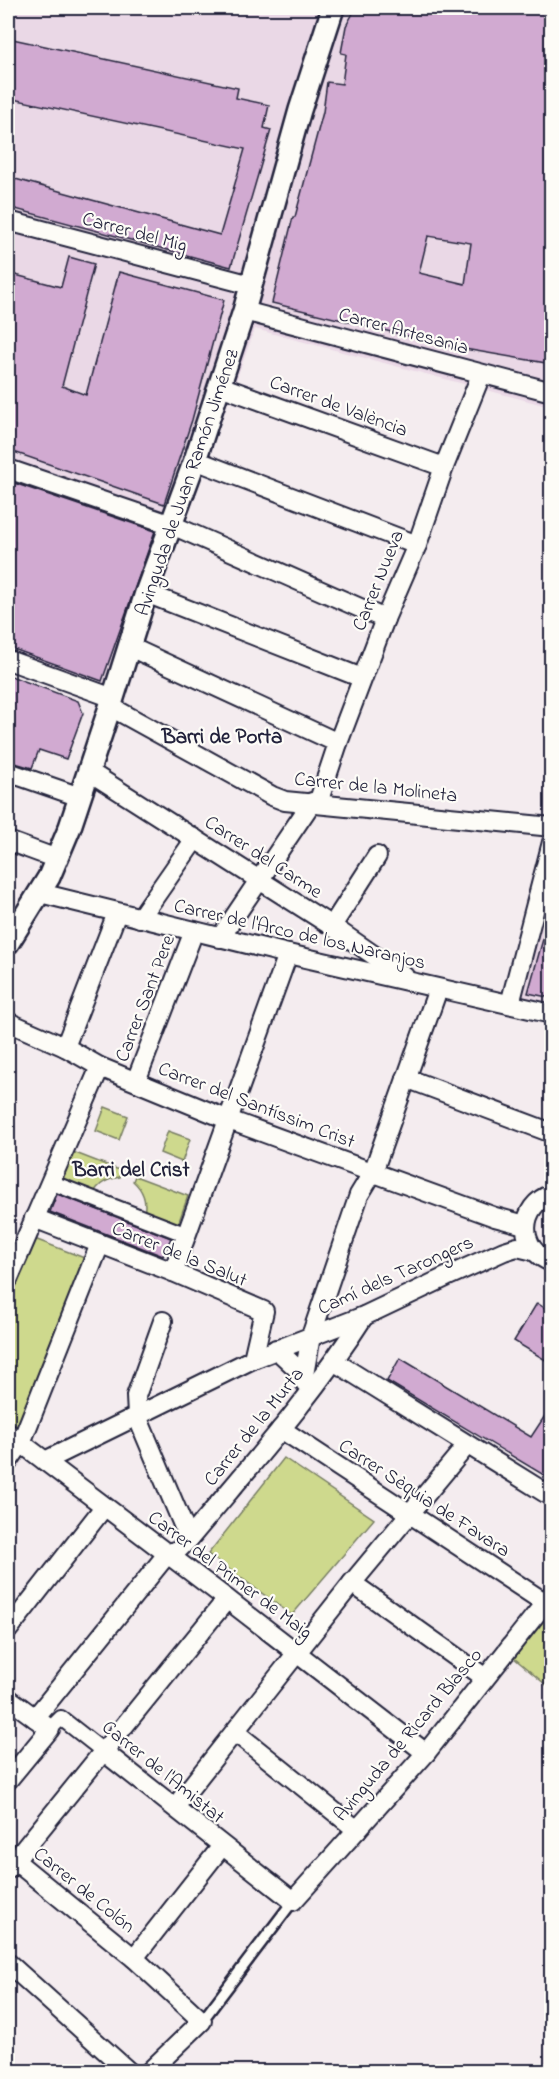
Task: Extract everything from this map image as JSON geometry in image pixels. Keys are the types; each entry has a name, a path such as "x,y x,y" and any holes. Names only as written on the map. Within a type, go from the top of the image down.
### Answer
{"street":[{"name":"Avinguda de Juan Ramón Jiménez","path":"10,936 40,893 57,859 80,797 146,593 220,386 244,311 300,110 333,8"},
{"name":"Carrer del Mig","path":"8,221 251,285"},
{"name":"Carrer Artesania","path":"244,311 552,392"},
{"name":"Carrer Nueva","path":"220,938 315,802 385,619 417,545 444,467 481,375"},
{"name":"Carrer de València","path":"220,386 444,467"},
{"path":"195,460 417,545"},
{"path":"8,469 172,525 385,619"},
{"path":"146,593 362,678"},
{"path":"130,647 338,743"},
{"name":"Carrer de la Molineta","path":"8,660 112,702 272,796 285,801 315,802 552,827"},
{"name":"Carrer del Carme","path":"88,771 332,926 413,982"},
{"path":"8,772 80,797"},
{"path":"140,918 195,839"},
{"path":"8,841 57,859"},
{"path":"510,1004 552,842"},
{"path":"332,926 377,856"},
{"name":"Carrer de l'Arco de los Naranjos","path":"40,893 220,938 552,1014"},
{"path":"65,1047 117,913"},
{"name":"Carrer Sant Pere","path":"136,1081 194,931"},
{"path":"339,966 355,942"},
{"path":"173,1272 288,954"},
{"path":"306,1396 304,1375 311,1336 359,1195 373,1172 438,989"},
{"name":"Carrer del Santíssim Crist","path":"8,1022 65,1047 100,1067 229,1120 495,1217 528,1238"},
{"path":"8,1280 100,1067"},
{"path":"406,1078 552,1133"},
{"path":"50,1182 187,1236"},
{"path":"552,1194 538,1201 531,1208 528,1238 540,1256 552,1262"},
{"name":"Carrer de la Salut","path":"34,1218 173,1272 264,1311 253,1359"},
{"name":"Camí dels Tarongers","path":"45,1461 253,1359 364,1316 446,1276 517,1247 528,1238"},
{"path":"8,1462 14,1438 100,1244"},
{"name":"Carrer de la Murta","path":"43,1724 168,1553 178,1550 189,1539 281,1429 335,1362 364,1316"},
{"path":"163,1321 136,1396 137,1416 189,1539"},
{"path":"276,1349 304,1375"},
{"path":"335,1362 552,1497"},
{"name":"Carrer Sèquia de Favara","path":"281,1429 410,1514 548,1598"},
{"name":"Carrer del Primer de Maig","path":"14,1438 168,1553 426,1753"},
{"path":"175,1807 296,1652 467,1445"},
{"path":"8,1630 104,1507"},
{"path":"352,1583 484,1677"},
{"name":"Avinguda de Ricard Blasco","path":"293,1901 426,1753 548,1598"},
{"path":"10,1862 227,1599"},
{"path":"8,1698 43,1724 8,1780"},
{"name":"Carrer de l'Amistat","path":"43,1724 61,1718 293,1901"},
{"path":"235,1732 357,1830"},
{"name":"Carrer de Colón","path":"134,1958 222,1846"},
{"name":"Carrer de Colón","path":"10,1862 134,1958 202,2021"},
{"path":"8,1963 129,2072"},
{"path":"149,2072 202,2021"}],"lane":[{"path":"202,2021 293,1901"}],"shaded area":[{"path":"8,8 551,8 551,407 255,329 119,696 8,657"},
{"path":"551,885 551,1004 523,997"}],"green space":[{"path":"105,1107 128,1116 119,1140 96,1131"},
{"path":"168,1131 190,1139 182,1162 160,1153"},
{"path":"73,1152 122,1171 120,1177 104,1182 93,1194 60,1181"},
{"path":"135,1176 188,1196 177,1227 144,1214 144,1200 142,1192 133,1181"},
{"path":"32,1238 87,1259 16,1430 8,1422 8,1300"},
{"path":"284,1458 374,1519 292,1615 208,1554"},
{"path":"551,1612 552,1689 514,1658"}],"building":[{"path":"356,8 409,8 441,11 441,8 552,8 552,364 453,347 272,303 293,217 295,217 323,112 327,82 342,84 346,54 341,53 346,26","holes":["428,236 471,243 465,284 419,273"]},
{"path":"8,38 238,88 236,98 269,105 264,128 271,130 231,267 8,207 8,177 220,235 245,149 8,98"},
{"path":"69,257 94,264 62,386 86,395 119,272 224,300 192,420 164,504 8,450 8,273 61,287"},
{"path":"8,481 155,531 102,681 8,647"},
{"path":"8,675 78,701 83,713 66,759 39,750 32,768 8,761"},
{"path":"548,921 552,921 552,998 528,993"},
{"path":"57,1194 171,1238 163,1256 50,1212"},
{"path":"537,1303 552,1313 552,1364 514,1341"},
{"path":"400,1358 531,1437 552,1405 552,1480 387,1381"}],"district":[{"name":"Barri de Porta","path":"222,736"},
{"name":"Barri del Crist","path":"131,1169"}]}
